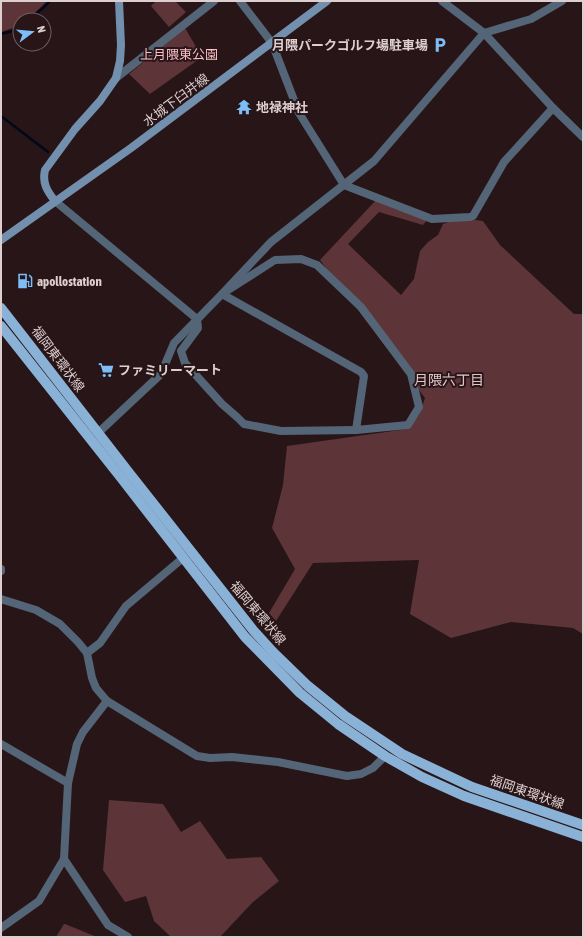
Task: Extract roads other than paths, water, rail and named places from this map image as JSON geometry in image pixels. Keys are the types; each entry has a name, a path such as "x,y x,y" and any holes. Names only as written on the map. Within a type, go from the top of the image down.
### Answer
{"main road":[{"path":"55,201 47,192 44,177 45,170 75,128 100,101 116,78 120,61 121,45 119,1"},
{"name":"水城下臼井線","path":"1,240 131,148 327,1"},
{"name":"福岡東環状線","path":"1,308 253,630 308,686 345,716 402,754 472,787 583,825"},
{"name":"福岡東環状線","path":"1,326 245,637 300,693 338,724 385,756 422,777 464,796 583,837"}],"street":[{"path":"116,78 214,1"},
{"path":"240,1 272,43 299,113 344,185 432,219 473,216 504,162 553,108"},
{"path":"442,1 484,33 553,108 583,137"},
{"path":"98,433 161,374 174,343 270,242 374,161 484,33 531,19 562,1"},
{"path":"55,201 197,319 198,328 181,351 185,363 222,404 244,424 281,431 356,430 408,425 419,407 411,374 361,307 317,265 301,259 274,260 222,294"},
{"path":"222,294 361,372 364,376 356,430"},
{"path":"87,653 100,643 126,606 183,558"},
{"path":"1,598 36,610 60,624 87,653 92,678 96,688 107,701 196,756 210,758 232,757 278,762 347,776 361,774 373,768 385,756"},
{"path":"1,928 38,901 64,859 68,783 77,744 83,732 107,701"},
{"path":"1,744 68,783"},
{"path":"64,859 108,925 128,937"}],"waterway":[{"path":"38,12 50,1"},
{"path":"1,34 12,31"},
{"path":"1,116 48,152"}],"place":[{"name":"月隈パークゴルフ場駐車場","path":"440,45"},
{"name":"地禄神社","path":"244,107"},
{"name":"apollostation","path":"25,281"},
{"name":"ファミリーマート","path":"106,370"}],"district":[{"name":"月隈六丁目","path":"449,380"}],"park label":[{"name":"上月隈東公園","path":"179,54"}]}
